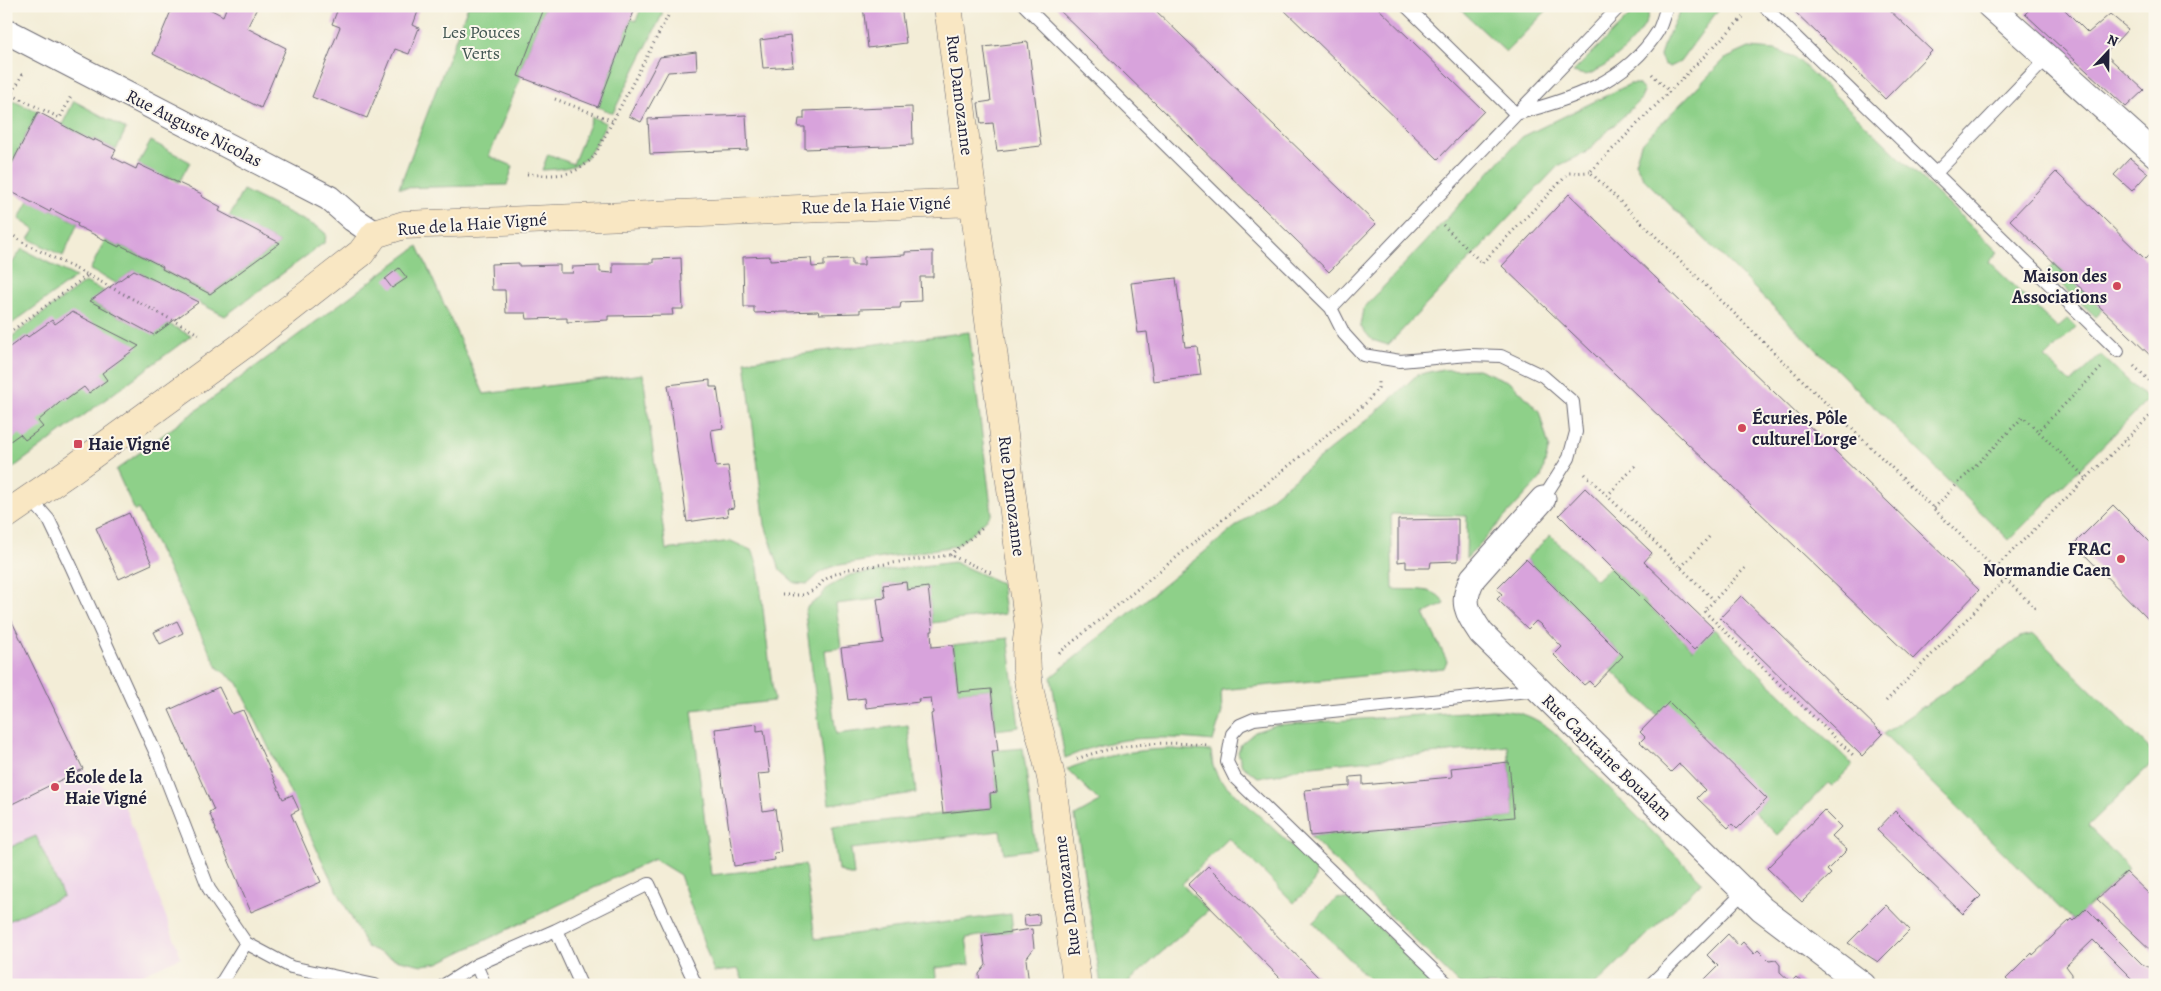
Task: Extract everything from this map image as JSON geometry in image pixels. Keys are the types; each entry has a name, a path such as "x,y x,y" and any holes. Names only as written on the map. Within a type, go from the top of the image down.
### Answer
{"street":[{"name":"Rue Damozanne","path":"948,6 1029,627 1026,643 1028,682 1034,712 1048,758 1077,985"},
{"path":"1990,6 2155,154"},
{"name":"Rue Auguste Nicolas","path":"6,31 329,198 375,234"},
{"name":"Rue de la Haie Vigné","path":"6,514 31,499 242,346 361,253 375,234 404,225 974,202"},
{"name":"Rue Capitaine Boualam","path":"1543,499 1474,578 1466,590 1468,613 1481,633 1744,892 1790,932 1863,985"}],"lane":[{"path":"1025,6 1331,308 1344,334 1363,355 1400,361 1468,355 1501,356 1543,376 1573,402 1576,432 1568,458 1543,499"},
{"path":"1406,6 1516,114"},
{"path":"1331,308 1620,6"},
{"path":"1516,114 1561,102 1607,82 1636,58 1658,31 1667,6"},
{"path":"1764,6 2118,350"},
{"path":"1936,174 2048,58"},
{"path":"31,499 49,520 71,566 158,758 209,889 246,943 291,967 375,985"},
{"path":"1449,985 1236,778 1227,762 1232,734 1240,725 1254,719 1539,690"},
{"path":"444,985 476,965 556,930 650,884 696,985"},
{"path":"1650,985 1744,892"},
{"path":"556,930 581,985"},
{"path":"220,985 246,943"},
{"path":"476,965 485,985"}],"path":[{"path":"527,174 568,174 587,165 596,153 668,16 667,6"},
{"path":"1442,224 1482,263 1569,173 1590,172 1748,11"},
{"path":"12,95 60,118 83,71"},
{"path":"6,106 22,74"},
{"path":"555,99 613,121"},
{"path":"1590,172 2038,611"},
{"path":"6,231 26,244 196,332"},
{"path":"6,335 88,275"},
{"path":"2038,431 2118,350"},
{"path":"1055,657 1367,402 1378,388 1380,358"},
{"path":"1994,568 2155,412"},
{"path":"1934,508 2023,417 2086,478"},
{"path":"2124,441 2128,445"},
{"path":"1568,458 1714,600"},
{"path":"1607,496 1638,464"},
{"path":"950,555 987,524"},
{"path":"1681,567 1711,536"},
{"path":"782,595 804,595 817,588 824,580 849,569 950,555 993,574"},
{"path":"1745,568 1704,611 1853,755"},
{"path":"1886,701 2006,579"},
{"path":"1074,760 1112,748 1143,744 1195,744 1229,750"}],"shaded area":[{"name":"École de la Haie Vigné","path":"6,609 83,769 124,805 181,957 119,985 6,985"}],"green space":[{"name":"Les Pouces Verts","path":"468,6 545,6 518,76 521,77 489,156 513,166 507,185 399,188"},
{"path":"642,6 662,6 662,15 613,113 598,107 631,19 636,21"},
{"path":"1457,6 1551,6 1506,52"},
{"path":"1639,6 1648,6 1648,15 1644,25 1637,36 1618,56 1587,75 1573,72"},
{"path":"1682,6 1721,6 1680,62 1670,67 1664,64 1660,56"},
{"path":"1749,48 1775,50 1795,57 1998,252 1989,262 2057,328 2067,319 2076,327 2045,358 2071,383 2101,355 2148,400 2009,540 1644,179 1635,163 1641,144 1725,59"},
{"path":"1630,84 1638,84 1644,91 1641,99 1585,153 1558,166 1388,345 1372,340 1360,326 1363,309 1522,137"},
{"path":"13,101 38,112 6,175 6,112"},
{"path":"74,101 126,129 116,150 62,125"},
{"path":"592,117 606,123 589,154 577,164 557,169 542,170 548,154 573,164"},
{"path":"151,141 190,162 179,182 168,176 166,178 138,164"},
{"path":"243,190 319,228 326,234 325,242 225,316 134,270 116,283 90,270 105,240 119,247 120,245 163,267 162,270 210,294 280,243 229,217"},
{"path":"28,200 78,223 63,256 29,239 35,230 19,219"},
{"path":"418,246 484,394 643,374 666,550 731,541 753,551 758,567 774,701 692,710 711,875 805,865 815,939 1011,914 1013,931 966,938 970,964 935,968 937,985 745,985 738,969 714,972 680,875 654,859 438,963 422,965 395,959 367,947 330,877 238,683 218,668 138,509 135,511 116,470"},
{"path":"22,249 76,277 6,328 6,272"},
{"path":"2054,263 2103,310 2096,317 2047,271"},
{"path":"85,282 104,291 90,302 154,334 169,324 191,336 6,473 6,341"},
{"path":"969,332 992,514 969,536 955,546 834,566 821,572 808,584 795,583 780,570 765,525 745,361"},
{"path":"1478,369 1512,383 1539,411 1549,447 1541,478 1466,559 1467,516 1391,514 1393,589 1429,591 1441,598 1445,604 1424,614 1447,661 1444,668 1221,690 1222,712 1213,741 1170,738 1125,740 1093,747 1065,758 1051,677 1375,413 1417,375 1438,370"},
{"path":"1550,535 1596,580 1610,567 1693,650 1714,629 1853,765 1832,786 1828,783 1777,835 1754,812 1767,799 1657,715 1610,669 1623,656 1526,559"},
{"path":"954,562 1001,583 1005,614 932,623 928,588 907,590 906,582 883,585 885,598 836,604 841,648 825,650 836,734 908,725 916,793 829,804 805,613 808,606 820,598 827,588 850,575"},
{"path":"2034,634 2155,754 2155,760 2088,826 2129,868 2073,921 1883,734 1971,674 2020,637"},
{"path":"1008,638 1019,727 996,730 991,689 958,692 953,645"},
{"path":"1492,710 1510,711 1525,715 1554,732 1702,882 1595,985 1460,985 1310,836 1514,817 1508,746 1302,767 1276,775 1258,777 1242,766 1238,752 1241,744 1255,732 1275,725"},
{"path":"1023,748 1036,849 1004,853 1000,831 851,849 854,875 838,870 832,827 991,808 990,793 997,792 992,751"},
{"path":"1168,749 1211,751 1213,766 1219,779 1311,863 1316,874 1312,885 1294,903 1229,838 1182,884 1208,911 1125,985 1101,985 1075,816 1100,802 1067,769 1117,754"},
{"path":"36,836 63,896 6,922 6,849"},
{"path":"1337,898 1352,900 1436,985 1375,985 1313,922"}],"building":[{"path":"173,6 204,6 223,16 227,6 258,6 247,28 286,48 261,108 153,54"},
{"path":"339,6 420,6 413,25 419,28 409,54 395,49 367,118 312,97 340,27 332,24"},
{"path":"545,6 636,6 598,107 518,76"},
{"path":"863,6 901,6 906,43 868,48"},
{"path":"1055,6 1151,6 1376,224 1329,272"},
{"path":"1280,6 1376,6 1484,111 1438,159"},
{"path":"1789,6 1885,6 1932,51 1885,99"},
{"path":"2033,6 2061,6 2088,33 2110,14 2128,29 2105,54 2144,90 2126,107 2025,14"},
{"path":"790,36 793,66 763,68 760,40"},
{"path":"1028,42 1041,146 997,151 993,123 981,124 978,103 991,101 984,47"},
{"path":"696,52 697,70 668,72 641,122 629,116 660,57"},
{"path":"912,107 913,145 805,149 805,127 798,127 799,119 804,119 804,111"},
{"path":"38,112 93,141 94,139 116,150 112,157 136,169 138,164 202,194 201,196 221,207 219,211 280,243 210,294 138,254 120,245 119,247 77,226 78,223 51,209 50,212 6,189 6,175"},
{"path":"746,115 748,150 650,154 648,119"},
{"path":"2130,158 2148,173 2132,191 2114,175"},
{"name":"Maison des Associations","path":"2056,172 2145,259 2155,249 2155,360 2010,220"},
{"name":"Écuries, Pôle culturel Lorge","path":"1569,194 1979,590 1913,659 1502,266"},
{"path":"933,251 933,277 920,277 921,301 901,302 900,308 860,309 860,313 819,314 818,311 754,313 754,307 744,307 743,257 770,256 770,260 811,258 812,267 824,266 824,260 852,259 852,265 864,265 864,257 905,255 905,252"},
{"path":"681,258 683,309 672,309 673,315 608,316 608,320 567,322 567,318 527,319 526,313 506,313 505,290 492,290 491,264 519,263 519,266 560,265 560,273 573,273 572,267 600,266 600,272 613,273 613,263 653,263 653,259"},
{"path":"399,268 407,278 392,288 385,279"},
{"path":"134,270 199,302 154,335 90,301"},
{"path":"1176,278 1185,347 1197,346 1201,375 1153,381 1147,332 1138,333 1131,283"},
{"path":"72,312 139,346 102,373 107,380 89,393 84,387 66,400 65,398 38,421 43,427 25,440 20,434 6,444 6,353 9,351 7,349 52,320 55,324"},
{"path":"710,380 710,387 717,387 723,428 711,430 716,467 728,466 734,508 727,509 728,516 687,522 668,385"},
{"path":"1585,488 1652,553 1644,562 1714,629 1694,650 1559,515"},
{"name":"FRAC Normandie Caen","path":"2113,505 2155,547 2155,626 2074,544"},
{"path":"129,513 152,564 119,579 96,528"},
{"path":"1458,519 1458,561 1431,562 1430,568 1406,568 1406,561 1398,562 1398,520"},
{"path":"1526,559 1623,656 1594,686 1589,681 1584,685 1554,655 1562,647 1540,624 1536,621 1528,629 1497,599 1502,594 1496,589"},
{"path":"906,582 907,590 928,587 933,631 931,631 932,647 953,645 958,692 991,689 998,751 992,751 997,792 990,793 991,808 943,813 931,714 933,713 931,698 918,699 919,702 866,708 865,698 848,700 841,648 883,643 877,599 885,598 883,585"},
{"path":"1741,596 1883,734 1862,756 1720,618"},
{"path":"6,609 83,769 12,804 6,803"},
{"path":"177,621 183,633 160,644 154,632"},
{"path":"219,687 232,714 243,710 283,799 292,795 299,810 291,814 321,882 251,912 215,829 209,812 214,810 169,710"},
{"path":"1669,702 1767,799 1737,829 1732,824 1728,828 1697,798 1705,790 1682,766 1679,764 1671,772 1640,742 1645,737 1640,732"},
{"path":"757,724 757,731 764,730 770,773 758,774 763,811 775,809 781,852 774,853 775,860 734,866 715,729"},
{"path":"1509,762 1514,817 1310,836 1305,790 1350,786 1350,777 1363,776 1363,785 1452,777 1451,768"},
{"path":"1824,810 1841,827 1832,836 1847,850 1827,870 1831,874 1802,902 1767,868"},
{"path":"1895,811 1981,896 1963,914 1877,830"},
{"path":"1208,866 1326,985 1287,985 1188,885"},
{"path":"2126,872 2149,894 2155,888 2155,954 2097,899"},
{"path":"1886,905 1910,930 1878,962 1848,943"},
{"path":"2086,908 2142,964 2155,970 2155,985 2126,985 2132,979 2093,940 2066,966 2072,974 2072,979 2066,985 2060,983 2058,985 2012,985 2006,979 2032,953 2033,955 2071,919 2073,921"},
{"path":"1039,914 1040,925 1025,926 1024,916"},
{"path":"1032,929 1034,948 1026,959 1029,985 980,985 979,974 986,965 982,936"},
{"path":"1728,934 1739,946 1743,942 1754,954 1758,950 1769,961 1776,960 1780,965 1780,972 1791,982 1796,977 1805,985 1699,985 1718,966 1707,955"}],"place":[{"name":"Maison des Associations","path":"2117,286"},
{"name":"Écuries, Pôle culturel Lorge","path":"1742,428"},
{"name":"Haie Vigné","path":"78,444"},
{"name":"FRAC Normandie Caen","path":"2121,559"},
{"name":"École de la Haie Vigné","path":"55,787"}]}
